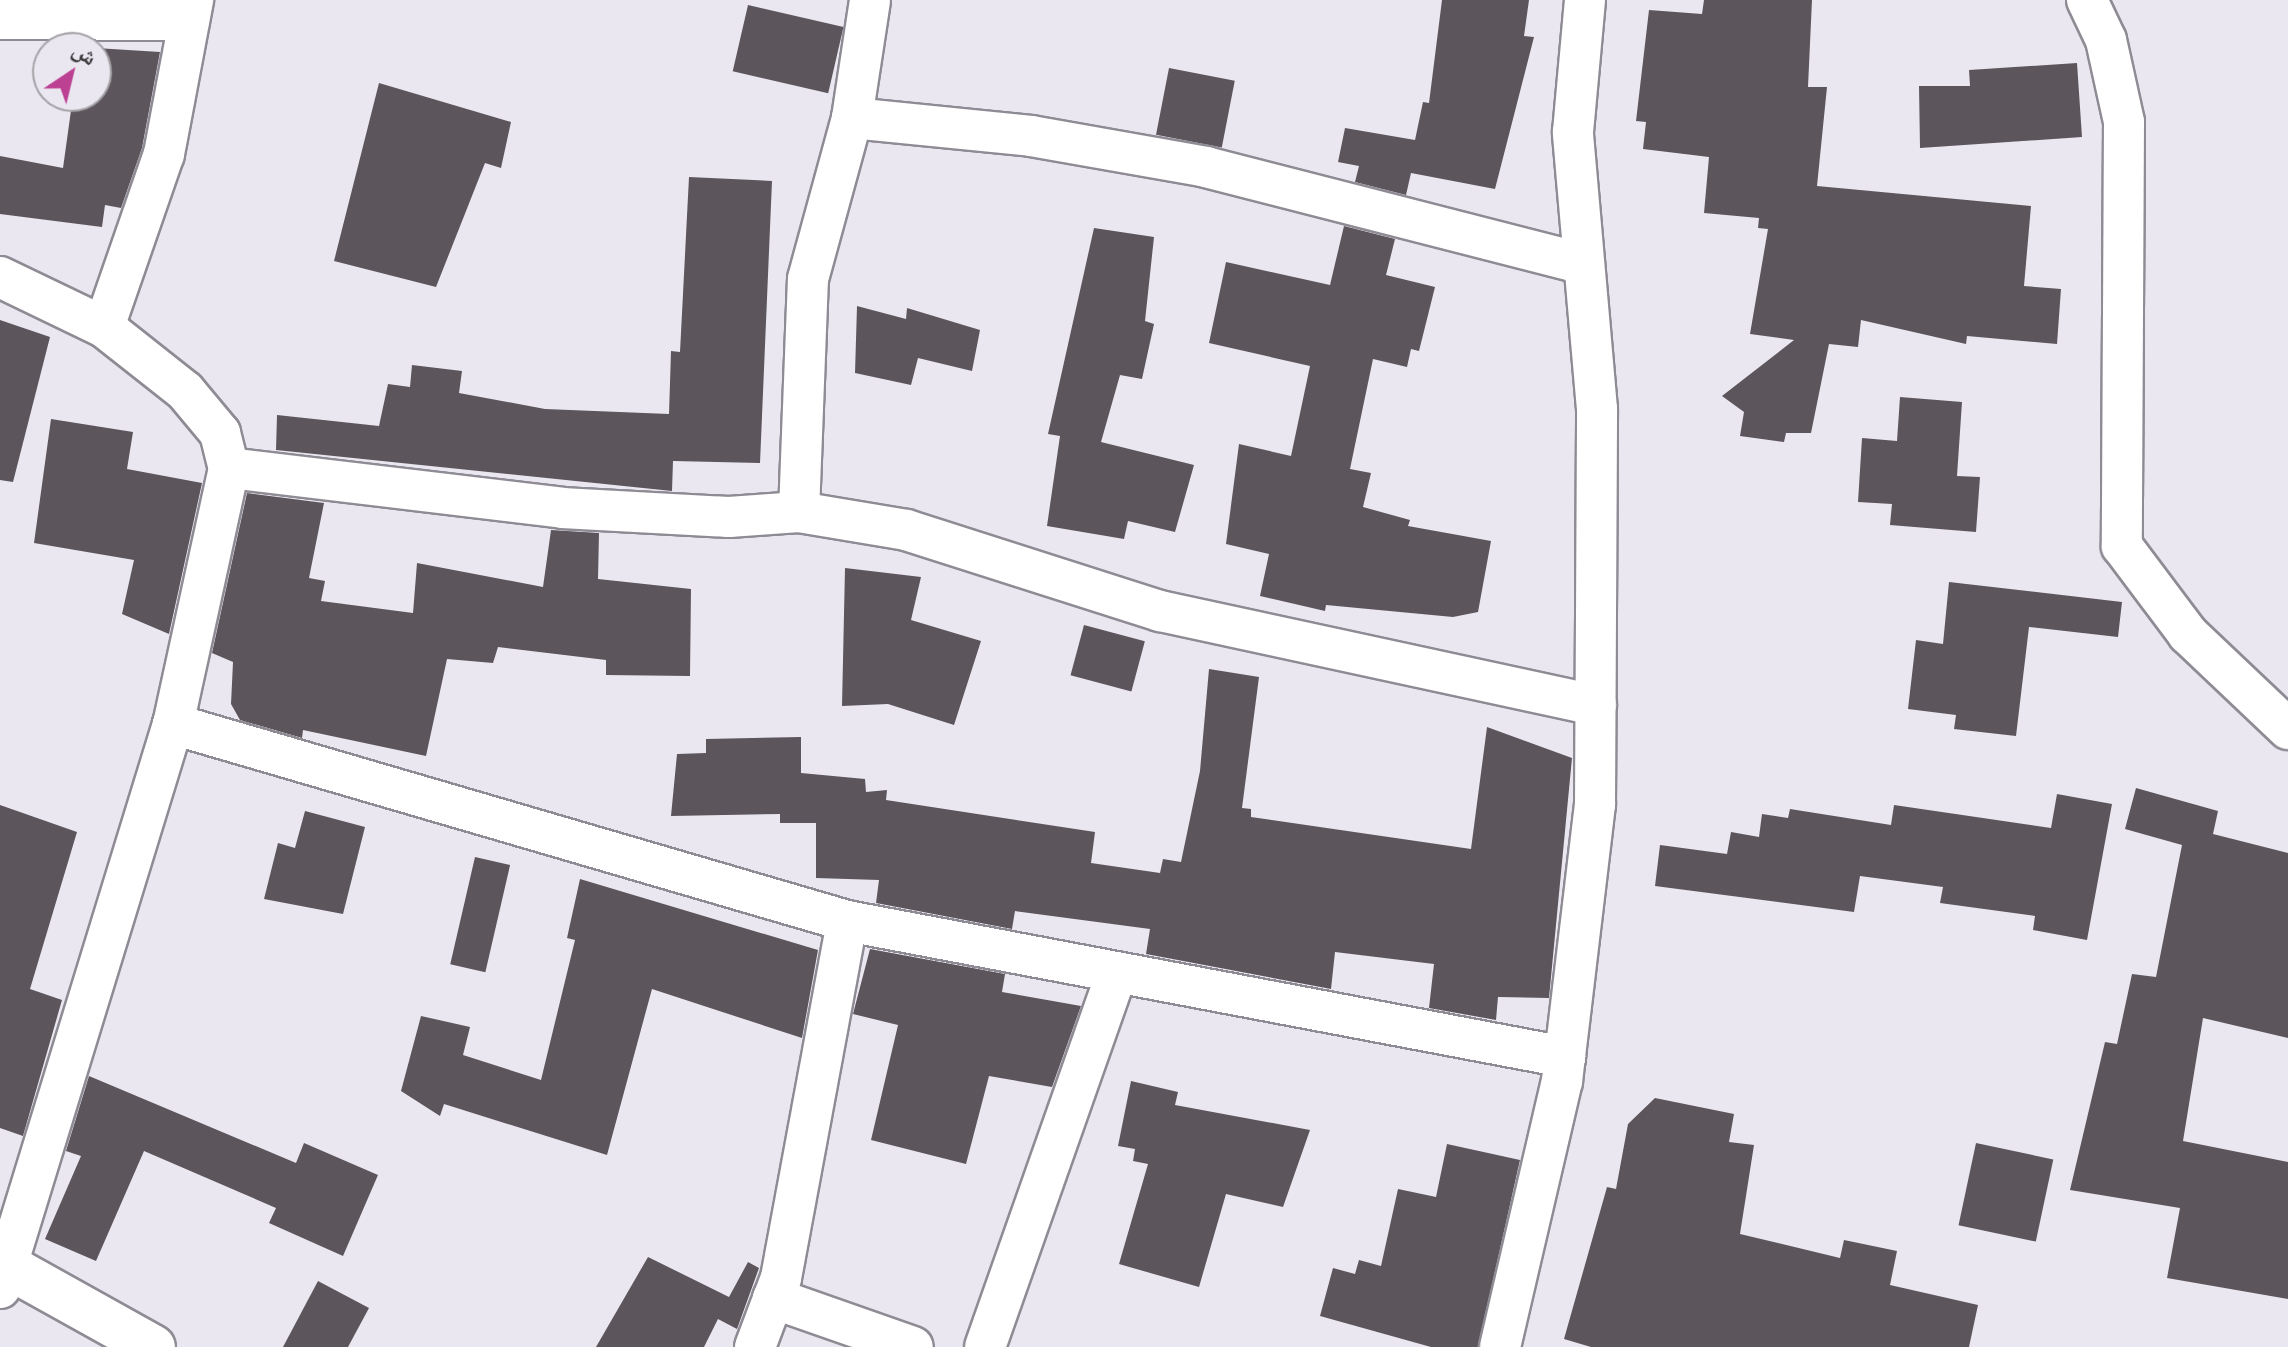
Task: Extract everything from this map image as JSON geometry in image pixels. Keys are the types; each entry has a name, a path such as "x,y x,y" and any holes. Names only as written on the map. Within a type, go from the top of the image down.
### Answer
{"street":[{"path":"799,512 808,279 852,118 870,0"},
{"path":"1500,1347 1565,1057 1595,805 1597,409 1573,132 1585,0"},
{"path":"2087,0 2106,40 2124,122 2122,546 2188,634 2288,729"},
{"path":"0,19 191,10 164,154 104,327"},
{"path":"852,118 1031,136 1206,167 1584,264"},
{"path":"0,277 104,327 206,413 229,468 173,724 4,1272 153,1347"},
{"path":"229,468 562,508 729,517 799,512 906,530 1160,611 1596,705"},
{"path":"173,724 847,921 1116,976 1565,1057"},
{"path":"755,1347 773,1298 847,921"},
{"path":"985,1347 1116,976"},
{"path":"773,1298 913,1347"}],"building":[{"path":"1442,0 1529,0 1524,36 1534,37 1495,189 1411,173 1406,195 1355,182 1359,166 1338,162 1345,128 1415,140 1423,102 1429,103"},
{"path":"1704,0 1812,0 1808,87 1827,87 1817,186 2031,206 2024,286 2061,289 2057,344 1967,336 1966,344 1861,320 1858,347 1829,344 1811,433 1786,433 1784,442 1740,436 1744,412 1722,396 1794,340 1750,334 1768,229 1758,228 1759,218 1704,213 1709,157 1643,149 1646,122 1636,121 1649,10 1702,14"},
{"path":"748,5 843,27 828,93 733,71"},
{"path":"112,49 160,52 142,148 121,208 105,205 102,227 0,214 0,156 63,168 71,112 112,112"},
{"path":"2077,63 2082,137 1920,148 1919,86 1970,86 1969,70"},
{"path":"1169,68 1235,81 1222,148 1156,135"},
{"path":"379,83 511,122 501,168 485,163 436,287 334,261"},
{"path":"689,177 772,181 760,463 673,461 672,491 276,450 277,415 379,426 388,384 410,387 412,365 462,371 459,393 545,409 669,414 671,351 680,352"},
{"path":"1344,226 1395,239 1386,275 1435,287 1419,351 1411,349 1407,367 1373,359 1350,469 1371,473 1363,507 1410,520 1408,526 1491,541 1478,612 1453,617 1326,605 1325,611 1260,596 1269,554 1226,544 1239,444 1291,456 1310,366 1209,343 1226,262 1330,285"},
{"path":"1094,228 1154,237 1145,321 1154,324 1142,379 1120,375 1101,442 1194,465 1175,532 1128,521 1124,539 1047,526 1060,436 1048,434"},
{"path":"857,306 906,319 907,308 980,330 972,371 918,358 911,385 855,373"},
{"path":"0,320 50,337 13,482 0,480"},
{"path":"1900,397 1962,402 1957,476 1980,477 1976,532 1890,525 1892,504 1858,502 1862,438 1897,441"},
{"path":"51,419 133,432 127,469 202,483 169,634 122,614 134,560 34,543"},
{"path":"247,493 324,503 309,578 325,581 321,601 413,613 417,563 543,587 551,530 599,533 598,579 691,589 690,676 606,675 606,660 498,647 493,663 447,659 426,756 303,730 302,738 240,720 231,704 233,662 212,653"},
{"path":"845,568 921,577 911,620 981,641 954,725 888,704 842,706"},
{"path":"1949,582 2122,602 2118,637 2029,627 2016,736 1954,729 1956,715 1908,709 1916,640 1943,644"},
{"path":"1084,625 1145,641 1131,692 1071,675"},
{"path":"1209,669 1259,677 1242,808 1251,809 1251,817 1471,849 1487,727 1572,758 1549,998 1498,997 1496,1020 1429,1008 1434,964 1335,952 1331,989 1146,954 1150,929 1015,911 1012,929 876,903 879,880 816,878 816,823 780,823 780,814 671,816 677,754 706,753 706,739 801,737 801,773 865,779 866,792 887,790 886,800 1095,832 1091,863 1160,873 1163,859 1181,862 1200,771"},
{"path":"2136,788 2218,811 2213,834 2288,853 2288,1038 2203,1018 2183,1141 2288,1162 2288,1299 2167,1278 2180,1208 2070,1190 2105,1042 2117,1044 2132,974 2156,977 2182,845 2125,829"},
{"path":"2057,794 2112,804 2087,940 2033,930 2035,916 1940,903 1943,887 1860,876 1854,912 1655,886 1660,845 1727,854 1731,832 1759,837 1762,814 1788,818 1790,809 1891,825 1894,805 2051,828"},
{"path":"0,805 77,832 30,989 62,1000 23,1136 0,1128"},
{"path":"305,811 365,827 343,914 264,899 278,843 295,848"},
{"path":"475,857 510,865 485,972 450,964"},
{"path":"580,879 818,950 802,1038 652,989 607,1155 444,1104 440,1116 401,1091 421,1016 470,1027 463,1055 541,1080 575,940 567,938"},
{"path":"870,949 1005,974 1002,992 1081,1006 1052,1087 989,1076 966,1164 871,1140 898,1025 853,1014"},
{"path":"89,1076 296,1163 304,1143 378,1175 343,1256 269,1223 276,1208 144,1151 96,1261 45,1239 81,1156 66,1151"},
{"path":"1131,1081 1178,1092 1175,1105 1310,1130 1283,1207 1226,1194 1199,1287 1119,1264 1148,1164 1133,1161 1135,1149 1118,1146"},
{"path":"1655,1098 1734,1114 1729,1142 1754,1145 1740,1234 1840,1258 1844,1240 1897,1251 1890,1285 1978,1305 1969,1347 1591,1347 1564,1339 1607,1187 1616,1189 1628,1124"},
{"path":"1976,1143 2053,1159 2036,1242 1959,1225"},
{"path":"1447,1144 1520,1160 1478,1347 1431,1347 1320,1316 1333,1268 1355,1274 1359,1260 1381,1266 1398,1189 1436,1197"},
{"path":"648,1257 729,1297 748,1262 759,1268 737,1329 718,1319 704,1347 596,1347"},
{"path":"318,1281 369,1308 348,1347 283,1347"}]}
